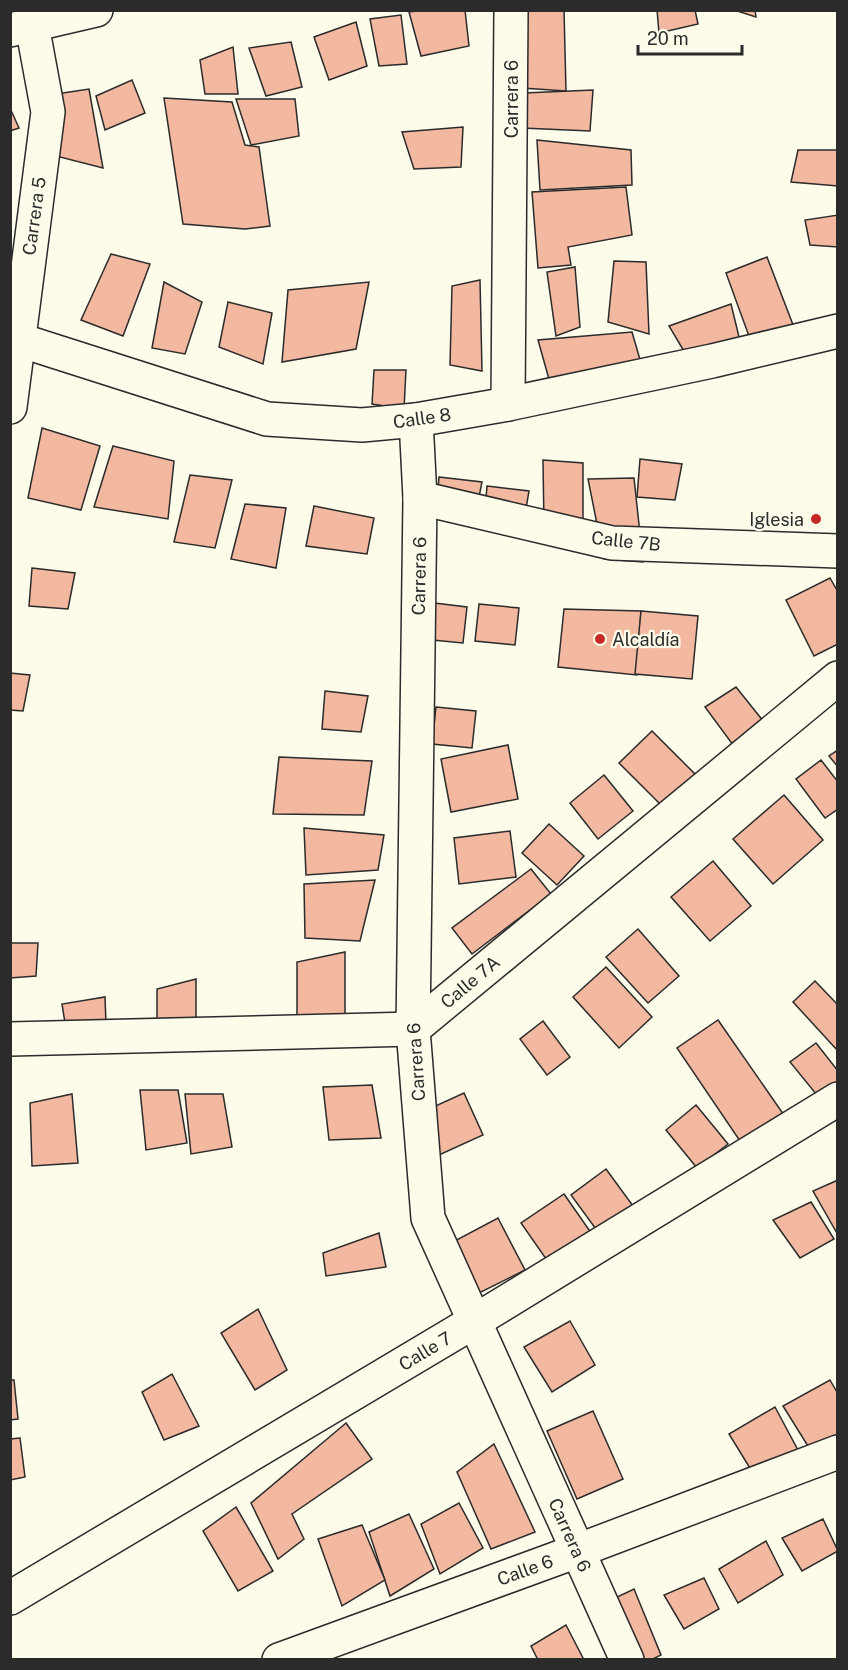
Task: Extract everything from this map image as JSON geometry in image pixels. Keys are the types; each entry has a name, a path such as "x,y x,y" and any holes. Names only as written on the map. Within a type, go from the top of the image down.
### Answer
{"street":[{"path":"21,28 96,10"},
{"name":"Carrera 6","path":"508,404 512,10"},
{"name":"Carrera 5","path":"10,407 14,338 48,112 21,28"},
{"name":"Calle 8","path":"14,338 267,419 362,425 416,420 508,404 712,361 837,331"},
{"name":"Carrera 6","path":"416,420 420,498 413,1029 428,1218 627,1659"},
{"name":"Calle 7B","path":"420,498 612,543 837,551"},
{"name":"Calle 7A","path":"413,1029 837,678"},
{"path":"10,1039 413,1029"},
{"name":"Calle 7","path":"10,1598 475,1321 837,1099"},
{"name":"Calle 6","path":"279,1659 577,1551 837,1452"}],"building":[{"path":"465,10 469,46 421,56 409,12"},
{"path":"523,10 564,10 566,91 522,88"},
{"path":"657,10 695,10 698,24 659,33"},
{"path":"734,10 755,10 756,17"},
{"path":"401,15 407,64 379,66 370,19"},
{"path":"356,22 367,66 329,80 314,37"},
{"path":"291,42 302,87 266,96 249,48"},
{"path":"233,47 238,94 205,94 200,60"},
{"path":"132,80 145,113 105,130 96,96"},
{"path":"89,89 103,168 52,155 50,95"},
{"path":"593,90 590,131 522,128 524,93"},
{"path":"164,98 232,102 245,145 259,147 270,226 245,229 183,224"},
{"path":"236,99 295,99 299,136 251,145"},
{"path":"10,108 19,128 10,131"},
{"path":"463,127 461,167 414,169 402,132"},
{"path":"537,140 631,150 632,185 540,190"},
{"path":"798,150 838,150 838,186 791,182"},
{"path":"626,187 632,235 568,247 571,265 538,268 532,192"},
{"path":"838,215 838,247 810,245 805,220"},
{"path":"111,254 150,264 123,336 81,320"},
{"path":"767,257 795,330 750,339 726,273"},
{"path":"614,261 646,262 649,334 608,322"},
{"path":"575,267 580,327 556,336 547,272"},
{"path":"480,280 482,371 450,365 452,286"},
{"path":"164,282 202,302 185,354 152,348"},
{"path":"369,282 356,349 282,362 288,290"},
{"path":"228,302 272,313 263,364 219,347"},
{"path":"731,304 740,341 688,358 669,326"},
{"path":"632,332 643,370 552,390 538,340"},
{"path":"374,370 406,370 404,409 372,404"},
{"path":"42,428 100,446 81,510 28,498"},
{"path":"113,446 174,461 168,519 94,507"},
{"path":"640,459 682,464 675,500 637,497"},
{"path":"543,460 583,463 583,531 544,528"},
{"path":"190,475 232,480 215,548 174,542"},
{"path":"439,477 482,482 475,517 436,515"},
{"path":"634,478 643,562 604,559 588,479"},
{"path":"487,486 529,491 523,526 484,524"},
{"path":"245,504 286,508 276,568 231,559"},
{"path":"314,506 374,518 367,554 306,546"},
{"path":"32,568 75,573 68,609 29,606"},
{"path":"830,578 838,592 838,644 814,656 786,600"},
{"path":"426,602 467,607 463,643 422,639"},
{"path":"479,604 519,608 515,645 475,641"},
{"name":"Alcaldía","path":"564,609 641,611 637,675 558,667"},
{"path":"641,611 698,616 692,679 635,674"},
{"path":"10,673 30,675 23,711 10,710"},
{"path":"736,687 768,727 736,749 705,707"},
{"path":"325,691 368,696 361,732 322,729"},
{"path":"436,707 476,711 472,748 432,744"},
{"path":"652,731 702,781 670,814 619,763"},
{"path":"508,745 518,799 451,812 441,759"},
{"path":"838,750 838,767 829,756"},
{"path":"279,757 372,761 364,815 273,814"},
{"path":"821,760 838,782 838,809 825,818 796,779"},
{"path":"604,775 633,811 598,839 570,803"},
{"path":"784,795 823,840 773,884 733,839"},
{"path":"549,824 584,856 557,885 522,853"},
{"path":"304,828 384,835 378,870 306,875"},
{"path":"510,831 516,877 459,884 454,838"},
{"path":"713,861 751,906 710,941 671,897"},
{"path":"531,869 551,894 472,954 452,928"},
{"path":"375,880 360,941 305,938 304,884"},
{"path":"638,929 679,976 648,1003 606,957"},
{"path":"10,943 38,943 36,976 10,978"},
{"path":"345,952 345,1036 297,1036 297,962"},
{"path":"606,967 652,1017 619,1048 573,997"},
{"path":"196,979 196,1045 157,1042 157,989"},
{"path":"815,981 838,1005 838,1051 793,1002"},
{"path":"105,997 107,1051 69,1048 62,1004"},
{"path":"718,1020 784,1115 742,1144 677,1048"},
{"path":"543,1021 570,1057 547,1075 520,1039"},
{"path":"816,1043 838,1071 838,1087 821,1100 790,1062"},
{"path":"372,1085 381,1138 329,1140 323,1087"},
{"path":"140,1090 178,1090 187,1143 146,1150"},
{"path":"464,1093 483,1135 439,1155 420,1113"},
{"path":"72,1094 78,1163 32,1166 30,1103"},
{"path":"185,1094 223,1094 232,1147 191,1154"},
{"path":"696,1105 728,1144 697,1168 666,1130"},
{"path":"606,1169 636,1210 601,1236 571,1195"},
{"path":"838,1180 838,1235 813,1191"},
{"path":"564,1194 594,1237 551,1266 521,1223"},
{"path":"811,1202 834,1239 800,1258 773,1220"},
{"path":"498,1218 525,1270 475,1295 449,1244"},
{"path":"379,1233 386,1267 326,1276 323,1253"},
{"path":"258,1309 287,1370 255,1390 221,1333"},
{"path":"570,1321 595,1365 552,1392 524,1347"},
{"path":"172,1374 199,1426 164,1440 142,1392"},
{"path":"10,1380 14,1380 18,1419 10,1420"},
{"path":"830,1380 838,1394 838,1434 811,1451 783,1406"},
{"path":"775,1407 799,1452 756,1478 729,1434"},
{"path":"593,1411 623,1479 577,1499 547,1431"},
{"path":"346,1423 372,1459 292,1514 304,1539 278,1559 251,1503"},
{"path":"20,1438 25,1477 10,1480 10,1439"},
{"path":"494,1444 535,1532 491,1549 457,1472"},
{"path":"459,1503 483,1548 440,1574 421,1524"},
{"path":"236,1507 273,1571 238,1591 203,1531"},
{"path":"409,1514 434,1569 390,1596 369,1532"},
{"path":"823,1519 838,1551 802,1571 782,1538"},
{"path":"362,1525 385,1580 342,1606 318,1539"},
{"path":"766,1541 783,1575 738,1603 719,1569"},
{"path":"704,1578 719,1609 684,1629 664,1595"},
{"path":"634,1589 661,1655 651,1660 616,1660 594,1608"},
{"path":"566,1625 584,1660 538,1660 531,1646"}],"place":[{"name":"Iglesia","path":"816,519"},
{"name":"Alcaldía","path":"600,639"}]}
